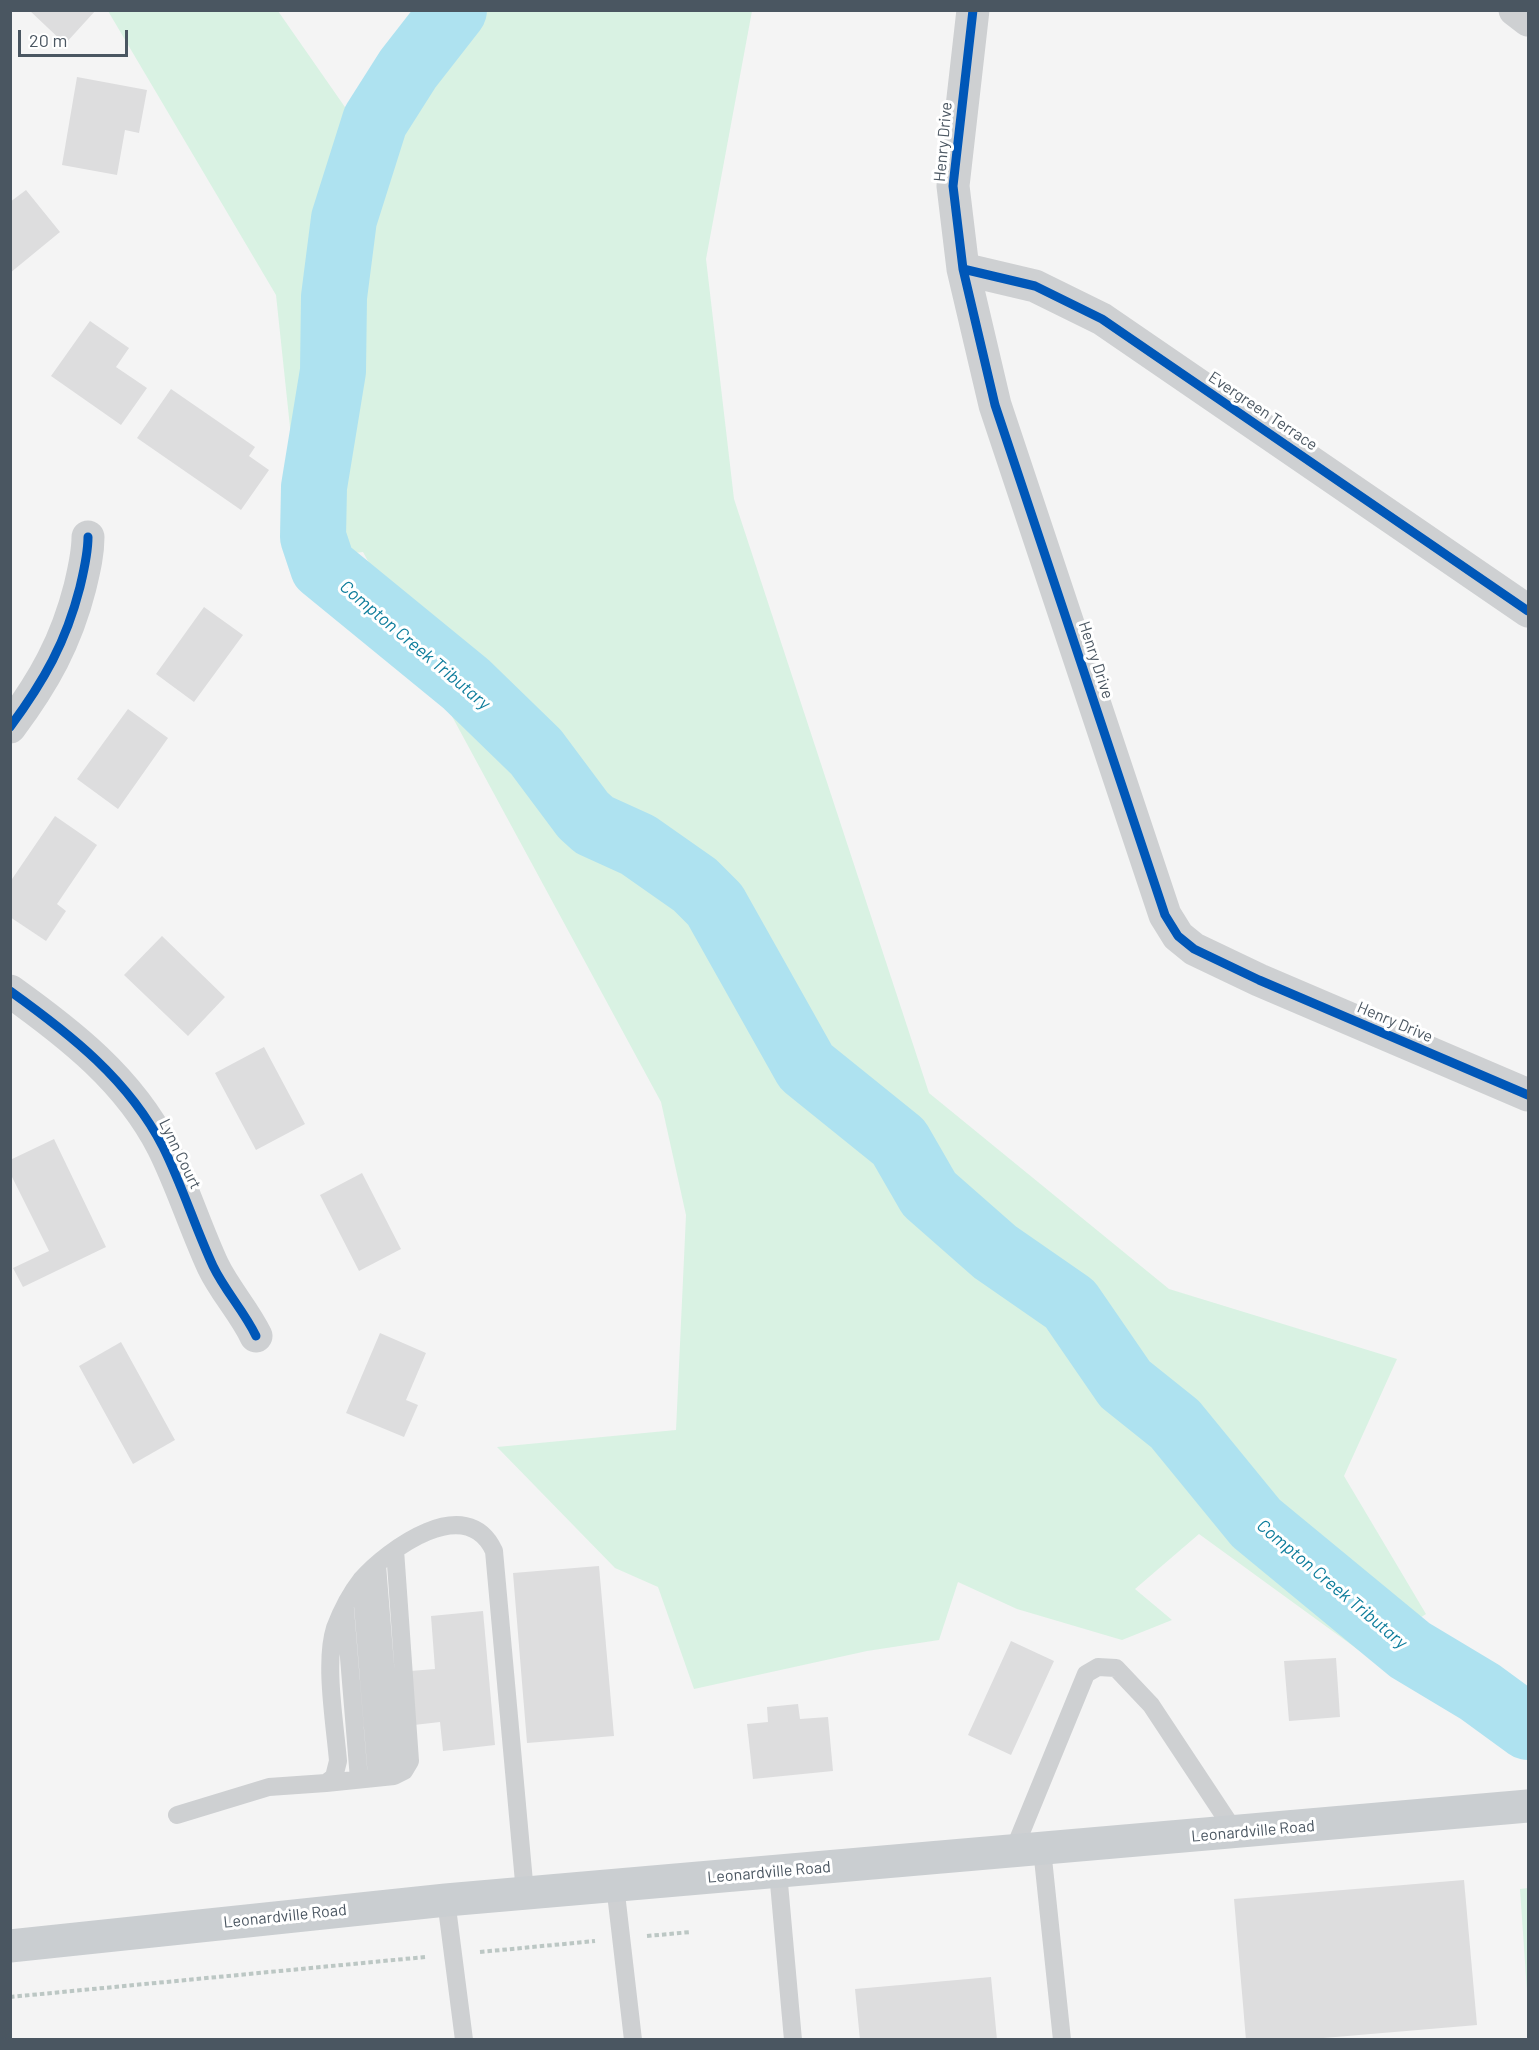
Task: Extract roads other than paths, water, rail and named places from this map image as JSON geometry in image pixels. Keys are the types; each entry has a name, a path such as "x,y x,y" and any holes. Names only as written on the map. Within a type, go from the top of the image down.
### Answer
{"main road":[{"name":"Leonardville Road","path":"10,1946 446,1900 1515,1808"}],"street":[{"name":"Henry Drive","path":"973,10 953,186 963,268 995,405 1165,915 1178,936 1194,949 1259,980 1528,1095"},
{"path":"1515,10 1528,20"},
{"name":"Evergreen Terrace","path":"963,268 1035,286 1102,319 1528,611"},
{"path":"10,727 49,671 70,624 88,553 88,537"},
{"name":"Lynn Court","path":"10,992 82,1045 123,1087 147,1120 163,1147 214,1267 256,1336"}],"lane":[{"path":"326,1783 334,1777 338,1761 330,1652 335,1627 345,1607 361,1581 377,1565 395,1550 430,1529 447,1526 474,1530 484,1536 494,1551 525,1893"},
{"path":"177,1815 269,1787 377,1777 407,1766 411,1748 395,1550"},
{"path":"377,1565 377,1777"},
{"path":"361,1581 377,1777"},
{"path":"345,1607 377,1777"},
{"path":"1062,2040 1028,1850 1086,1674 1098,1667 1116,1668 1151,1705 1235,1832"},
{"path":"778,1872 793,2040"},
{"path":"615,1885 623,1938 633,2040"},
{"path":"446,1900 455,1954 464,2040"}],"waterway":[{"name":"Compton Creek Tributary","path":"454,10 408,69 375,121 344,219 334,297 333,371 314,487 313,537 323,567 466,684 536,752 583,815 594,825 638,845 695,885 715,905 806,1067 899,1142 929,1194 995,1252 1070,1304 1125,1384 1175,1424 1256,1523 1410,1650 1480,1692 1528,1727"}]}
